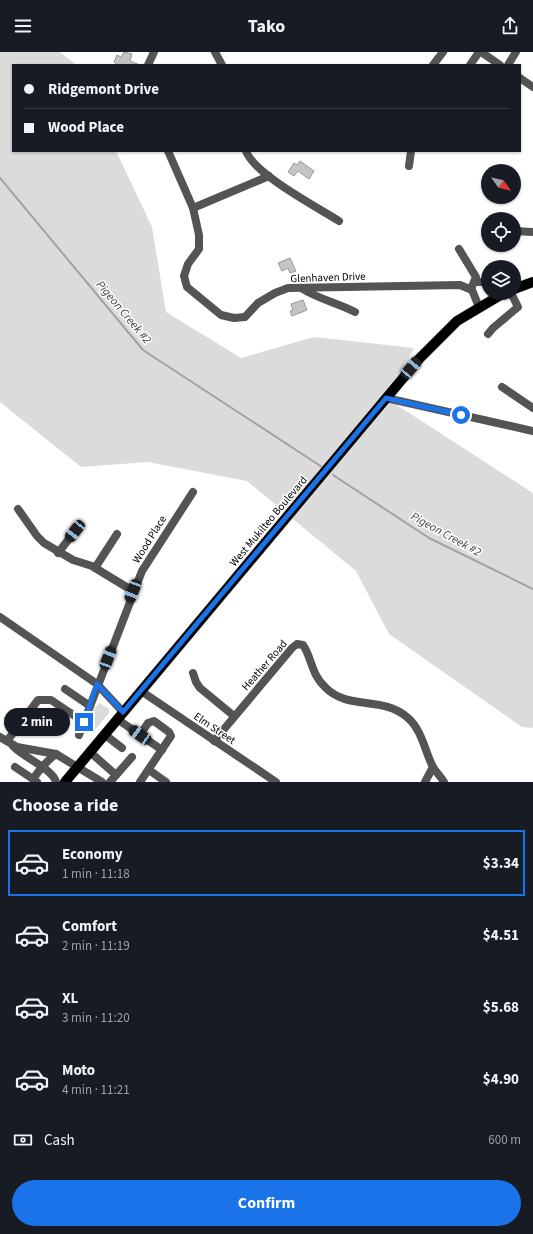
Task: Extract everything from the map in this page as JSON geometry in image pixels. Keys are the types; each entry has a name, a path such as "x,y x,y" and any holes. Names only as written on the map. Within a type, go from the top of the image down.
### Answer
{"main road":[{"name":"West Mukilteo Boulevard","path":"65,782 419,358 457,322 492,300"}],"street":[{"path":"215,52 221,64"},
{"path":"434,64 443,52"},
{"path":"471,64 480,52 498,64"},
{"path":"509,64 516,52"},
{"path":"148,64 151,53"},
{"path":"521,79 533,87"},
{"name":"Glenhaven Drive","path":"168,152 193,208 199,235 198,249 188,264 184,276 187,287 221,315 234,318 244,317 258,303 288,288 473,285 481,283"},
{"path":"247,152 257,167 269,176 339,221"},
{"path":"409,166 411,152"},
{"path":"193,208 269,176"},
{"path":"521,231 533,232"},
{"path":"459,249 474,271 473,285 479,307"},
{"path":"301,288 311,294 337,302 355,312"},
{"path":"488,334 518,307 514,300"},
{"path":"502,387 533,408"},
{"path":"386,398 533,431"},
{"name":"Wood Place","path":"79,735 97,684 137,588 142,571 193,492"},
{"path":"18,509 37,536 58,553 95,568 137,588"},
{"path":"58,553 75,531"},
{"path":"95,568 117,534"},
{"path":"0,617 97,684 120,715 140,735 162,750"},
{"name":"Heather Road","path":"214,741 292,648 298,644 303,645 316,678 337,697 354,702 382,704 395,709 410,719 418,732 434,767 444,782"},
{"path":"193,673 200,688 234,716"},
{"path":"65,689 90,706"},
{"name":"Elm Street","path":"141,691 248,766 276,782"},
{"path":"6,741 38,700 51,700 84,722"},
{"path":"140,735 151,722 154,722 169,732 171,736 140,782"},
{"path":"104,734 122,748"},
{"path":"6,741 24,749 56,754 102,782"},
{"path":"6,741 52,775 56,782"},
{"path":"90,752 116,775"},
{"path":"15,767 35,781 41,767 47,760 56,754"},
{"path":"110,782 132,757"},
{"path":"425,782 434,767"},
{"path":"149,770 166,782"}],"shaded area":[{"path":"0,52 60,52 74,64 12,64 12,152 116,152 152,227 166,312 241,358 314,337 414,348 386,398 533,493 533,728 522,727 389,634 356,571 247,481 148,462 81,467 0,402"},
{"path":"99,703 109,709 109,713 93,732 87,731 87,724 90,716"}],"building":[{"path":"124,52 132,54 130,61 138,64 117,64 114,62 117,55 121,57"},
{"path":"300,161 314,171 309,179 298,171 294,176 288,172 294,163 297,165"},
{"path":"290,258 296,271 290,273 288,268 282,271 278,263"},
{"path":"303,300 307,310 292,316 290,311 293,310 291,304"}],"waterway":[{"name":"Pigeon Creek #2","path":"0,178 143,350 322,467"},
{"name":"Pigeon Creek #2","path":"333,475 429,538 533,589"}],"route":[{"path":"84,722 97,684 123,712 386,398 461,415"}]}
